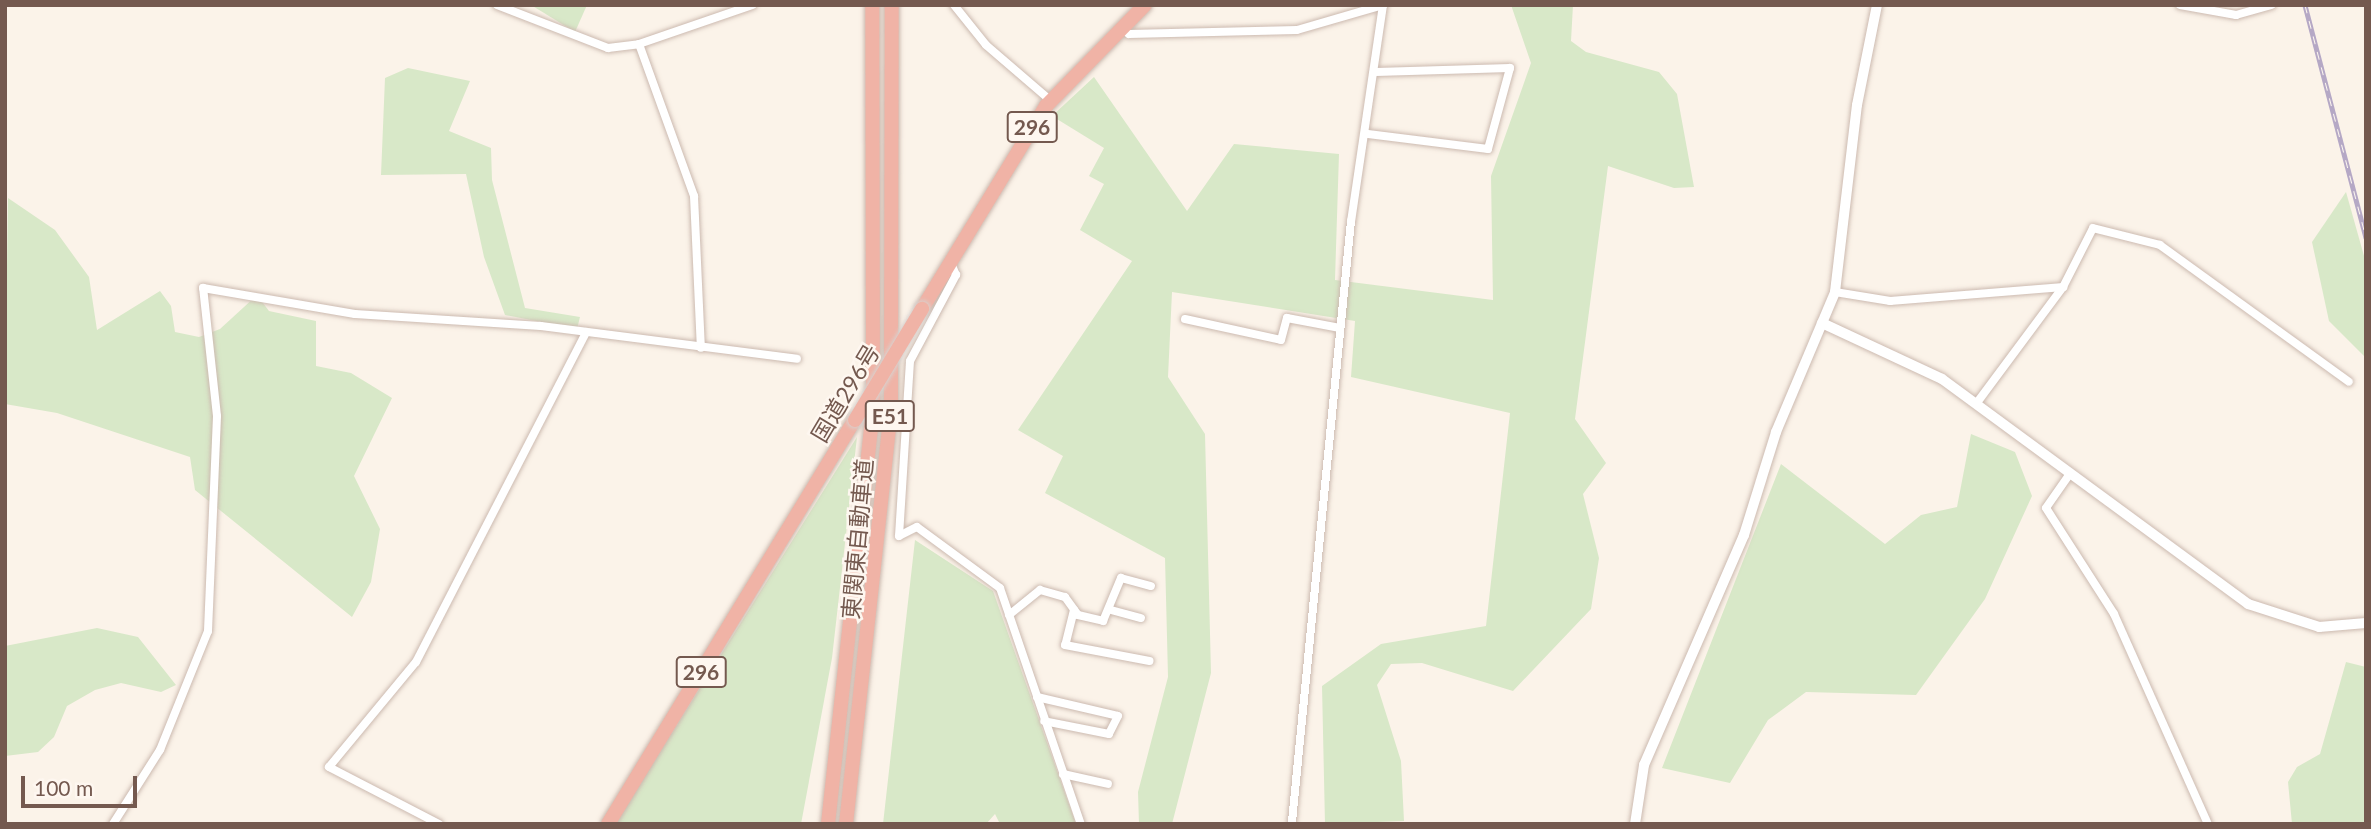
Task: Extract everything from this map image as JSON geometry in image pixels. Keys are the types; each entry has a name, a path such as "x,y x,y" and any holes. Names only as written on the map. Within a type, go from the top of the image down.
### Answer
{"highway":[{"name":"東関東自動車道","path":"828,824 873,412 872,5"},
{"name":"東関東自動車道","path":"846,824 891,409 892,5"},
{"name":"国道296号","path":"608,824 1051,100 1145,5"}],"street":[{"path":"497,5 586,44 639,44 752,5"},
{"path":"954,5 986,46 1051,100"},
{"path":"1122,28 1129,34 1297,30 1383,5 1368,134 1340,328 1292,822"},
{"path":"1635,824 1644,765 1744,535 1776,432 1835,292 1857,105 1877,5"},
{"path":"2180,5 2236,15 2272,5"},
{"path":"639,44 694,196 701,348"},
{"path":"1368,134 1488,149 1510,68 1376,72"},
{"path":"1976,404 2063,287 2093,228 2160,245 2349,382"},
{"path":"951,262 956,275 910,361 897,528 899,536 917,527 996,584 1081,824"},
{"path":"1835,292 1890,301 2063,287"},
{"path":"113,824 160,750 208,631 217,416 203,288 355,314 586,332 797,359"},
{"path":"1185,319 1281,340 1287,318 1340,328"},
{"path":"1822,323 1942,379 2069,475 2248,604 2319,627 2366,623"},
{"path":"439,824 329,767 416,662 586,332"},
{"path":"2069,475 2046,508 2113,614 2208,824"},
{"path":"1009,615 1040,590 1065,597 1074,610 1102,621 1111,610 1121,578 1151,586"},
{"path":"1074,610 1065,645 1150,661"},
{"path":"1111,610 1141,618"},
{"path":"1037,697 1118,716 1109,734 1044,721"},
{"path":"1063,774 1108,784"}],"green space":[{"path":"531,5 587,5 575,32"},
{"path":"1511,5 1573,5 1571,41 1586,52 1659,72 1677,94 1694,187 1674,188 1608,166 1575,419 1606,463 1583,494 1599,558 1591,609 1513,691 1422,663 1391,664 1377,685 1401,761 1404,821 1325,824 1322,686 1381,644 1486,626 1510,413 1351,377 1355,321 1172,292 1168,377 1205,434 1211,673 1172,824 1139,824 1138,792 1168,677 1165,558 1045,493 1063,456 1018,430 1132,261 1080,230 1104,184 1089,176 1104,148 1052,116 1094,77 1187,211 1234,144 1339,154 1335,280 1493,300 1491,176 1531,63"},
{"path":"408,68 470,81 449,131 491,148 492,180 525,308 580,317 577,329 505,315 484,257 466,174 381,175 385,78"},
{"path":"2346,192 2366,263 2366,358 2329,321 2312,242"},
{"path":"8,198 55,230 89,277 97,330 160,291 171,306 175,332 199,337 220,329 257,295 269,311 316,321 316,366 351,373 392,398 354,476 380,529 371,582 352,617 195,490 190,457 57,413 5,404"},
{"path":"1971,434 2015,452 2032,496 1985,599 1916,695 1806,692 1768,720 1730,783 1662,768 1781,464 1885,544 1921,515 1957,507"},
{"path":"857,437 832,658 801,824 615,824"},
{"path":"915,540 993,591 1076,824 1000,824 995,814 986,824 883,824"},
{"path":"97,628 138,637 176,685 161,692 121,683 95,690 67,706 54,737 38,752 5,756 5,646"},
{"path":"2346,662 2366,667 2366,824 2292,824 2288,782 2297,767 2320,754"}],"railway":[{"path":"2305,5 2366,238"}]}
